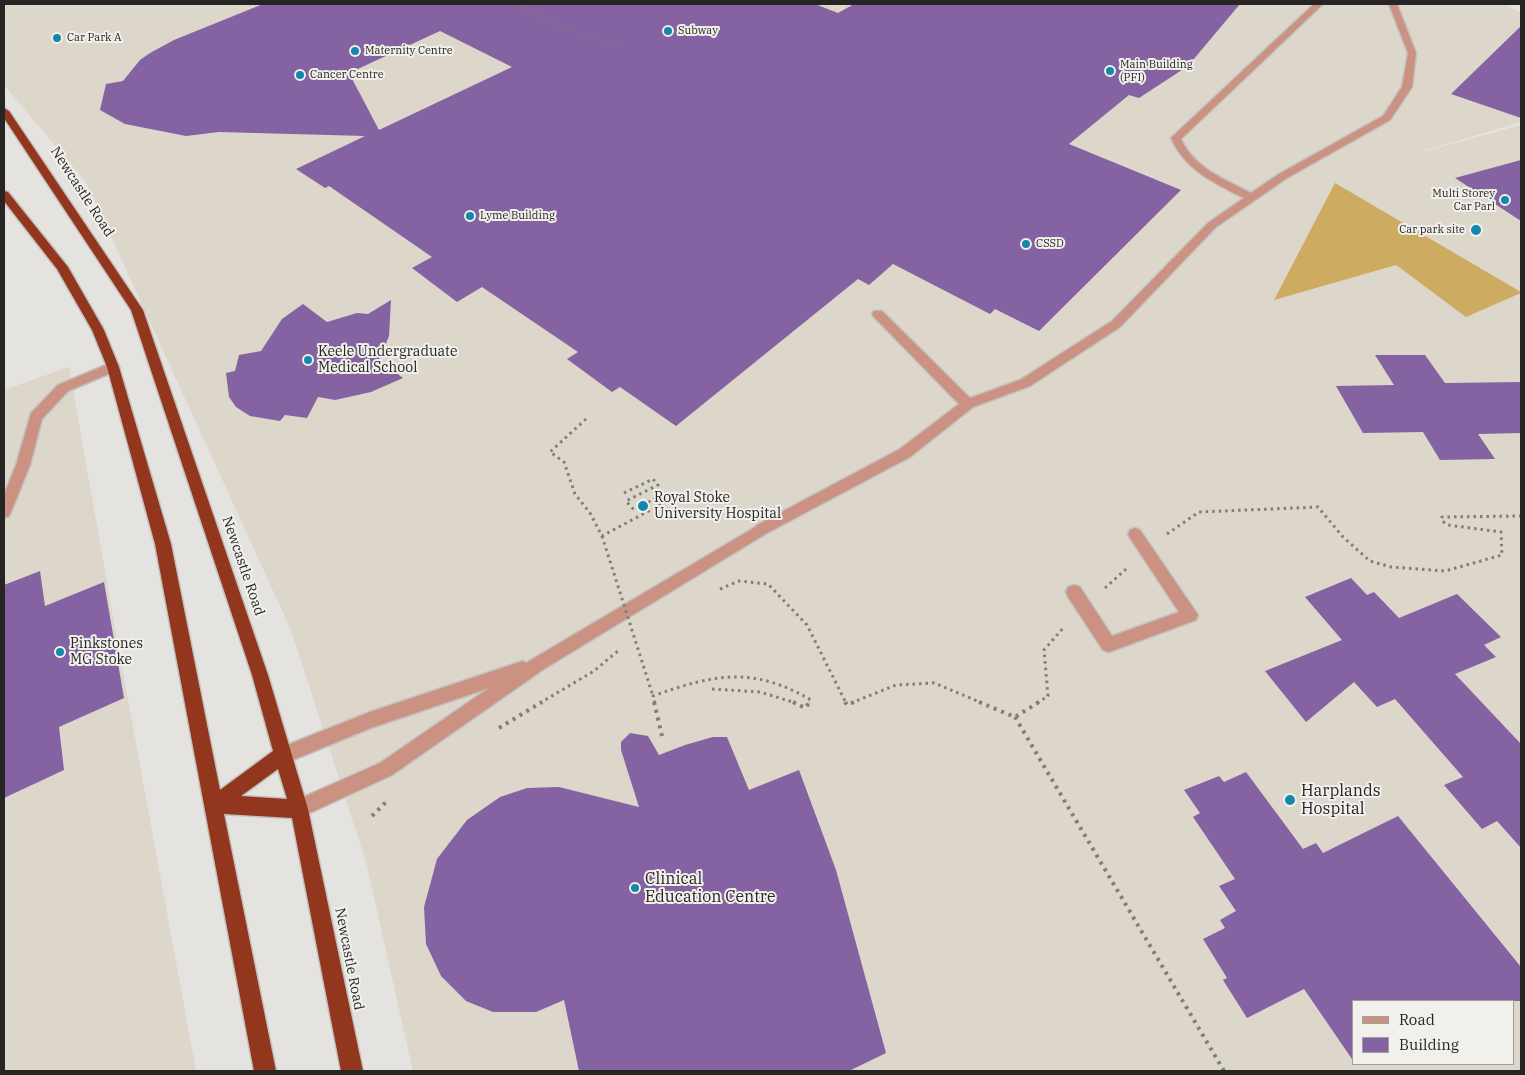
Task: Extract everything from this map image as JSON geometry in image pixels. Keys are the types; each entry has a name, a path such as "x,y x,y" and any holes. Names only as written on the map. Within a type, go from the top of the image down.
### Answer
{"highway":[{"name":"Newcastle Road","path":"4,111 137,310 260,675 300,809 352,1071"},
{"path":"4,194 62,267 98,330 112,367 163,544 215,804 265,1071"},
{"path":"215,804 283,755"},
{"path":"215,804 300,809"}],"street":[{"path":"1251,198 1200,169 1180,151 1176,138 1318,4"},
{"path":"300,809 386,769 538,664 762,529 905,452 968,404 1025,383 1116,324 1212,225 1283,176 1386,118 1407,87 1412,53 1393,4"},
{"path":"878,314 968,404"},
{"path":"4,512 22,465 36,417 62,388 112,367"},
{"path":"1074,592 1086,606 1109,645 1190,614 1135,534"},
{"path":"283,755 370,720 538,664"}],"path":[{"path":"514,4 562,27 612,44 621,40"},
{"path":"586,419 550,452 564,462 575,494 590,513 602,536 653,696 662,736"},
{"path":"602,536 671,499 665,493 634,510 626,501 658,485 653,479 624,493"},
{"path":"1015,718 1048,696 1044,650 1074,615 1147,551 1199,512 1318,507 1343,538 1370,561 1391,567 1445,571 1502,555 1501,532 1448,525 1442,521 1442,517 1521,516"},
{"path":"714,591 739,581 768,584 808,625 847,705 896,685 934,683 1015,718 1224,1071"},
{"path":"628,642 642,630"},
{"path":"496,730 594,672 621,648"},
{"path":"653,696 686,683 741,674 796,689 811,700 805,708 790,700 766,692 740,688 712,689"},
{"path":"372,816 390,797"}],"shaded area":[{"name":"Royal Stoke University Hospital","path":"4,4 1504,4 1521,13 1521,122 1392,160 1521,125 1521,1071 413,1071 366,862 291,630 86,182 4,85"},
{"path":"1335,183 1521,293 1466,317 1396,265 1274,300"},
{"path":"69,367 196,1071 4,1071 4,390"}],"building":[{"path":"263,4 815,4 838,13 854,4 1240,4 1188,66 1139,98 1129,95 1069,144 1181,190 1039,331 995,309 990,314 893,264 869,285 858,279 676,426 620,387 612,392 567,359 578,352 482,287 457,302 412,268 432,257 329,186 325,188 296,169 365,136 219,132 186,136 125,124 100,110 106,84 123,81 140,60 174,40","holes":["440,31 512,67 379,130 349,73"]},
{"path":"1521,26 1521,118 1451,94"},
{"name":"Multi Storey Car Parl","path":"1521,160 1521,221 1455,178"},
{"name":"Keele Undergraduate Medical School","path":"391,300 389,336 379,360 403,378 371,392 335,400 318,397 307,418 285,415 280,421 250,416 236,407 229,397 226,373 235,371 239,355 261,351 282,319 303,304 327,322 357,313 368,314"},
{"path":"1375,355 1425,355 1445,383 1521,382 1521,433 1478,434 1495,459 1440,460 1423,432 1363,433 1336,386 1394,385"},
{"name":"Pinkstones MG Stoke","path":"40,571 45,606 104,582 124,698 59,727 64,770 4,798 4,585"},
{"path":"1351,578 1367,595 1374,592 1399,618 1457,594 1501,637 1484,645 1496,657 1455,674 1521,744 1521,848 1497,821 1482,829 1444,785 1463,777 1395,699 1377,707 1354,682 1306,722 1265,671 1342,640 1305,597"},
{"name":"Clinical Education Centre","path":"630,733 648,736 659,755 713,737 727,737 749,790 799,770 836,870 886,1053 849,1071 579,1071 564,1000 536,1012 493,1012 466,1001 441,976 426,944 424,907 437,859 467,820 500,797 527,788 559,787 639,807 621,750 621,742"},
{"path":"1246,772 1303,849 1316,843 1323,853 1398,816 1521,967 1521,1001 1352,1000 1352,1059 1304,989 1247,1018 1223,980 1227,978 1203,939 1225,928 1220,920 1236,911 1219,886 1235,879 1193,817 1200,813 1184,790 1219,776 1224,782"}],"place":[{"name":"Subway","path":"668,31"},
{"name":"Car Park A","path":"57,38"},
{"name":"Maternity Centre","path":"355,51"},
{"name":"Main Building (PFI)","path":"1110,71"},
{"name":"Cancer Centre","path":"300,75"},
{"name":"Multi Storey Car Parl","path":"1505,200"},
{"name":"Lyme Building","path":"470,216"},
{"name":"Car park site","path":"1476,230"},
{"name":"CSSD","path":"1026,244"},
{"name":"Keele Undergraduate Medical School","path":"308,360"},
{"name":"Royal Stoke University Hospital","path":"643,506"},
{"name":"Pinkstones MG Stoke","path":"60,652"},
{"name":"Harplands Hospital","path":"1290,800"},
{"name":"Clinical Education Centre","path":"635,888"}]}
